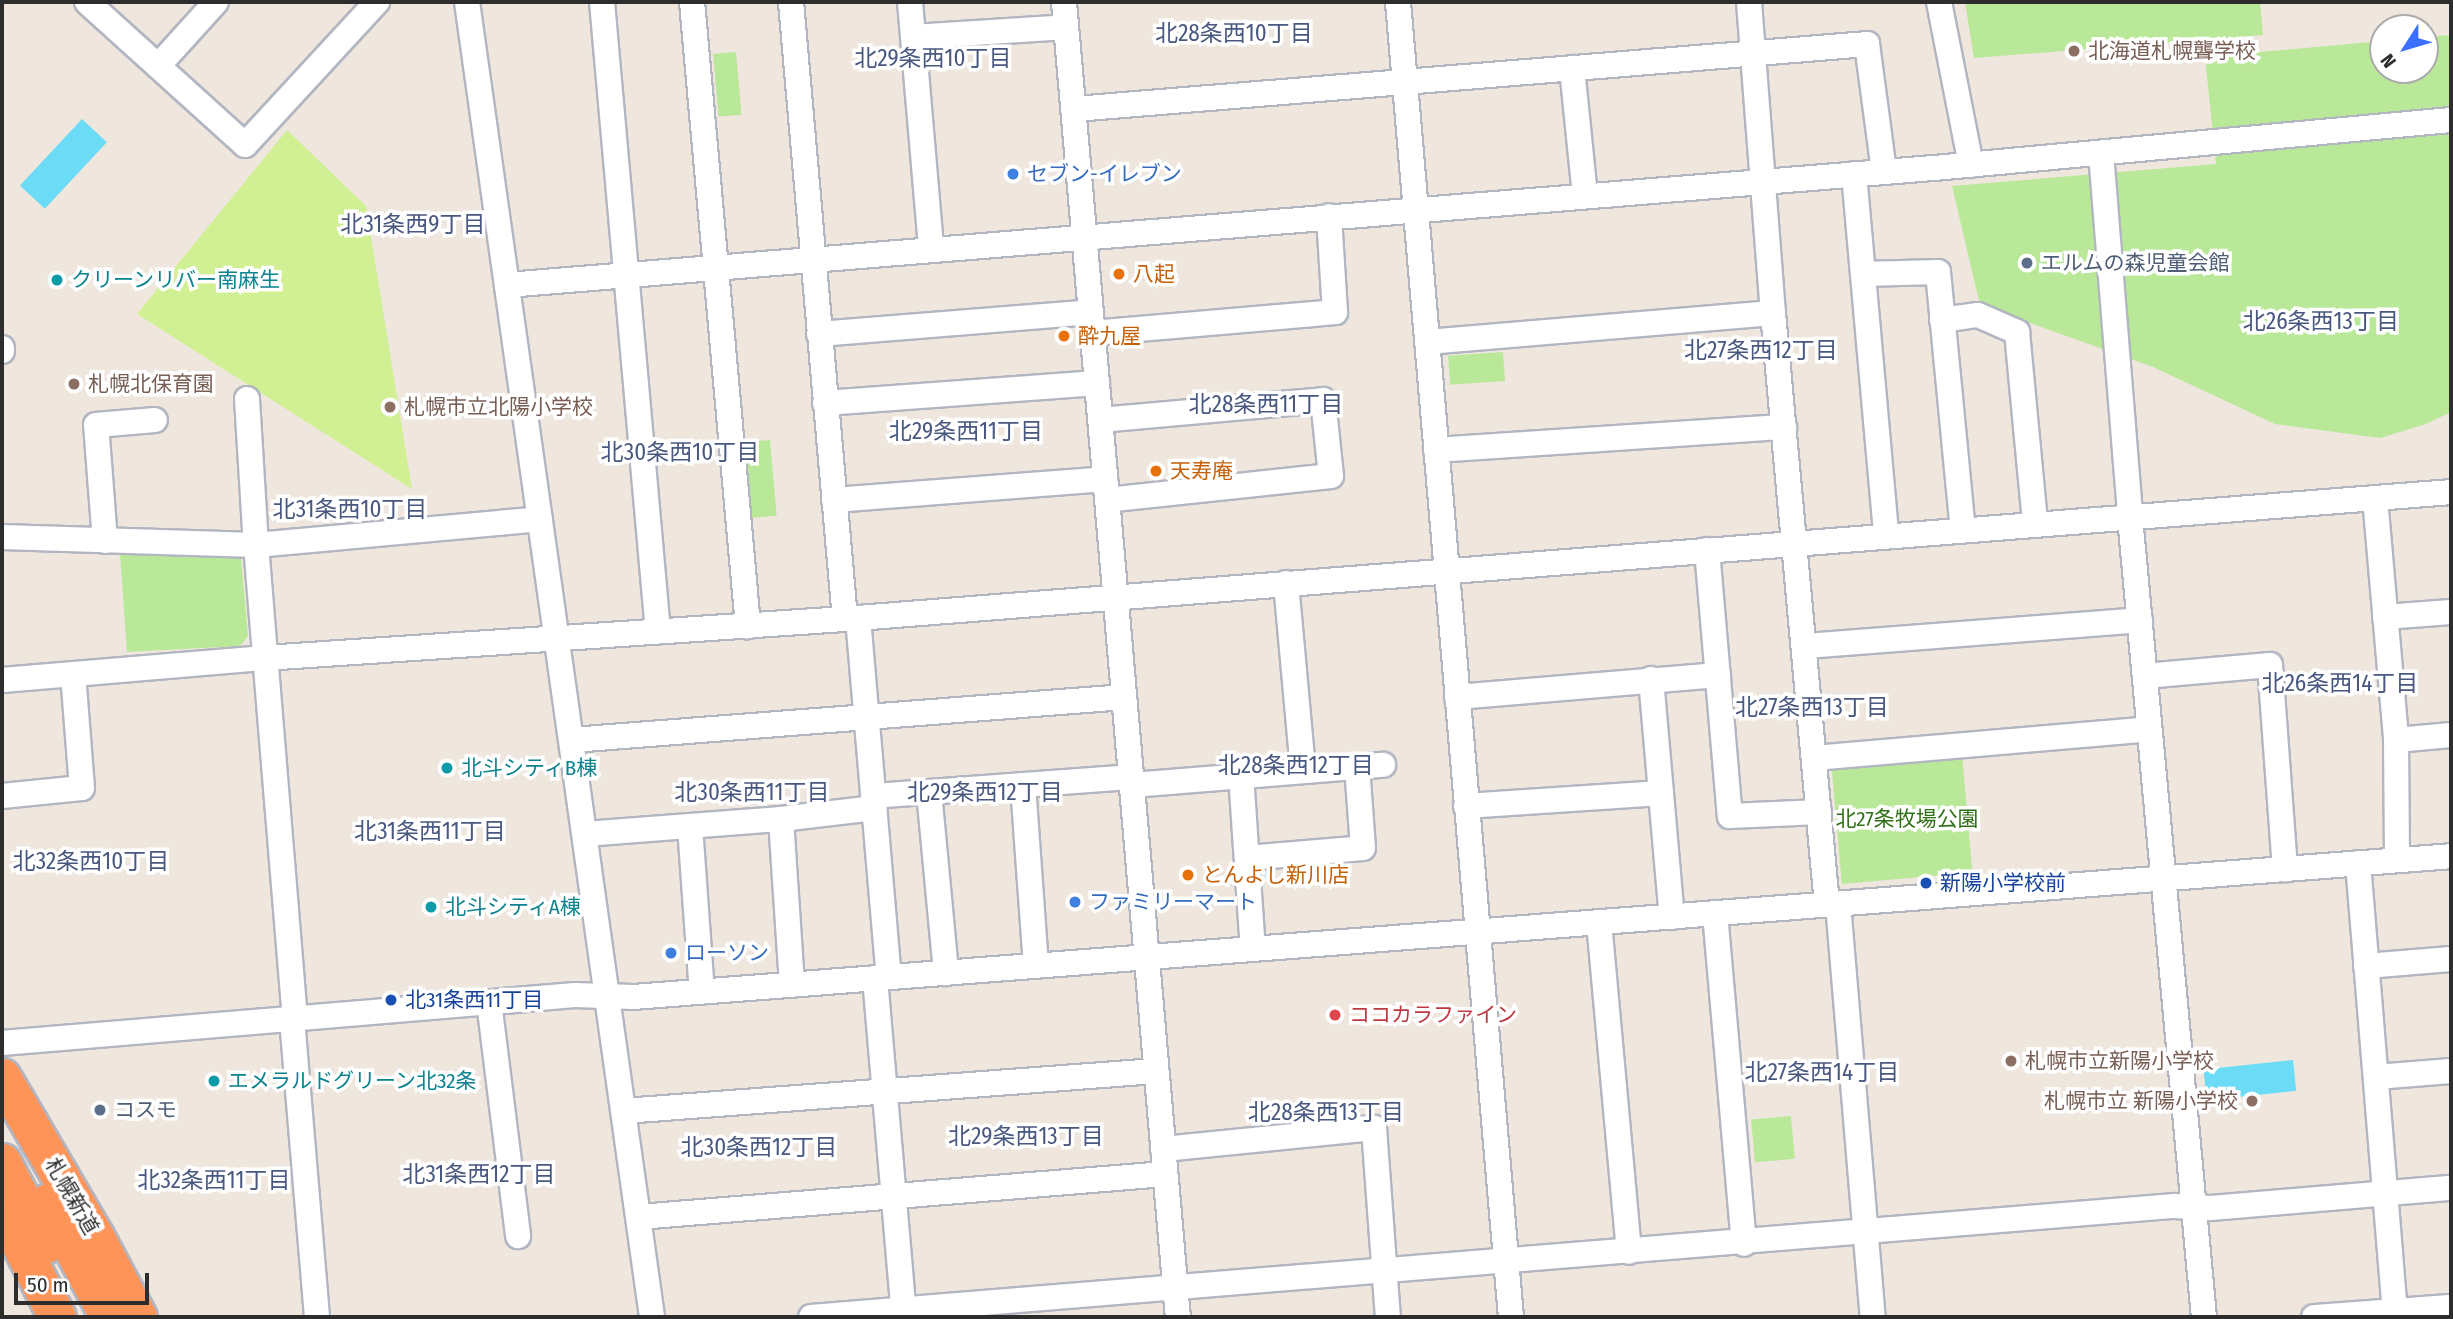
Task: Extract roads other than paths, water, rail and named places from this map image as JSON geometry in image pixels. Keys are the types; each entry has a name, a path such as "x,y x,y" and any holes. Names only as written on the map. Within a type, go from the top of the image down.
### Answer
{"highway":[{"name":"札幌新道","path":"2,1077 95,1236 138,1317"},
{"path":"2,1115 109,1317"},
{"path":"2,1162 83,1317"},
{"path":"2,1208 50,1307"}],"street":[{"path":"87,2 245,145 377,2"},
{"path":"158,66 216,2"},
{"path":"467,2 652,1317"},
{"path":"602,2 629,274 658,632"},
{"path":"692,2 748,626"},
{"path":"791,2 834,500 866,718 874,802 885,1092 904,1314"},
{"path":"911,2 931,248"},
{"path":"1064,2 1178,1317"},
{"path":"1398,2 1511,1317"},
{"path":"1749,2 1773,313 1797,543 1819,812 1833,904 1873,1317"},
{"path":"1939,2 1970,165"},
{"path":"913,37 1066,27"},
{"path":"1075,109 1867,44 1884,172"},
{"path":"1572,68 1585,195"},
{"path":"507,285 1084,235 1970,165 2451,120"},
{"path":"2101,153 2130,517 2204,1317"},
{"path":"1854,174 1886,536"},
{"path":"819,334 1335,312 1329,216"},
{"path":"1863,274 1938,272 1963,530"},
{"path":"1427,342 1773,313"},
{"path":"1942,320 1978,316 2017,332 2035,524"},
{"path":"825,403 1097,383"},
{"path":"247,399 256,545 317,1317"},
{"path":"834,500 1106,489 1331,476 1323,400 1100,420"},
{"path":"105,541 96,425 155,420"},
{"path":"1436,450 1784,427"},
{"path":"2,680 265,658 851,619 2451,492"},
{"path":"2375,498 2396,740 2397,860"},
{"path":"2,537 256,545 540,519"},
{"path":"1707,550 1730,816 1819,812"},
{"path":"1286,583 1303,769"},
{"path":"2385,617 2451,612"},
{"path":"1805,646 2140,620"},
{"path":"2145,676 2270,665 2285,869"},
{"path":"2,796 82,788 73,674"},
{"path":"1457,697 1718,675"},
{"path":"1651,680 1672,917"},
{"path":"572,740 1124,697"},
{"path":"1814,758 2149,729"},
{"path":"2396,740 2451,735"},
{"path":"585,834 782,819 929,792 1383,765"},
{"path":"1247,858 1363,848 1357,766"},
{"path":"1241,775 1253,950"},
{"path":"1023,785 1036,966"},
{"path":"929,792 946,973"},
{"path":"1466,806 1661,793"},
{"path":"782,819 792,985"},
{"path":"691,826 702,992"},
{"path":"2,1044 575,995 633,998 2451,856"},
{"path":"2358,863 2395,1314"},
{"path":"1716,913 1744,1244"},
{"path":"1599,922 1629,1252"},
{"path":"2366,966 2451,959"},
{"path":"489,1002 518,1236"},
{"path":"624,1111 1156,1071"},
{"path":"2376,1077 2451,1071"},
{"path":"1163,1149 1374,1128 1388,1317"},
{"path":"639,1217 893,1194 1165,1174"},
{"path":"811,1317 904,1314 1175,1288 1744,1244 2174,1206 2194,1208 2451,1188"},
{"path":"2314,1317 2395,1314 2451,1307"}],"water":[{"path":"82,119 107,142 45,209 20,186"},
{"path":"2293,1060 2296,1091 2207,1100 2203,1069"}],"place":[{"name":"北海道札幌聾学校","path":"2074,51"},
{"name":"セブン-イレブン","path":"1013,174"},
{"name":"エルムの森児童会館","path":"2027,263"},
{"name":"八起","path":"1119,274"},
{"name":"クリーンリバー南麻生","path":"57,280"},
{"name":"酔九屋","path":"1064,336"},
{"name":"札幌北保育園","path":"74,384"},
{"name":"札幌市立北陽小学校","path":"390,407"},
{"name":"天寿庵","path":"1156,471"},
{"name":"北斗シティB棟","path":"447,768"},
{"name":"とんよし新川店","path":"1188,875"},
{"name":"新陽小学校前","path":"1926,883"},
{"name":"ファミリーマート","path":"1075,902"},
{"name":"北斗シティA棟","path":"431,907"},
{"name":"ローソン","path":"671,953"},
{"name":"北31条西11丁目","path":"391,1000"},
{"name":"ココカラファイン","path":"1335,1015"},
{"name":"札幌市立新陽小学校","path":"2011,1061"},
{"name":"エメラルドグリーン北32条","path":"214,1081"},
{"name":"札幌市立 新陽小学校","path":"2252,1101"},
{"name":"コスモ","path":"100,1110"}],"district":[{"name":"北28条西10丁目","path":"1234,33"},
{"name":"北29条西10丁目","path":"933,58"},
{"name":"北31条西9丁目","path":"413,224"},
{"name":"北26条西13丁目","path":"2321,321"},
{"name":"北27条西12丁目","path":"1761,350"},
{"name":"北28条西11丁目","path":"1266,404"},
{"name":"北29条西11丁目","path":"966,431"},
{"name":"北30条西10丁目","path":"680,452"},
{"name":"北31条西10丁目","path":"350,509"},
{"name":"北26条西14丁目","path":"2340,683"},
{"name":"北27条西13丁目","path":"1812,707"},
{"name":"北28条西12丁目","path":"1296,765"},
{"name":"北30条西11丁目","path":"752,792"},
{"name":"北29条西12丁目","path":"985,792"},
{"name":"北31条西11丁目","path":"430,831"},
{"name":"北32条西10丁目","path":"91,861"},
{"name":"北27条西14丁目","path":"1822,1072"},
{"name":"北28条西13丁目","path":"1326,1112"},
{"name":"北29条西13丁目","path":"1026,1136"},
{"name":"北30条西12丁目","path":"759,1147"},
{"name":"北31条西12丁目","path":"479,1174"},
{"name":"北32条西11丁目","path":"214,1180"}],"park label":[{"name":"北27条牧場公園","path":"1907,819"}]}
